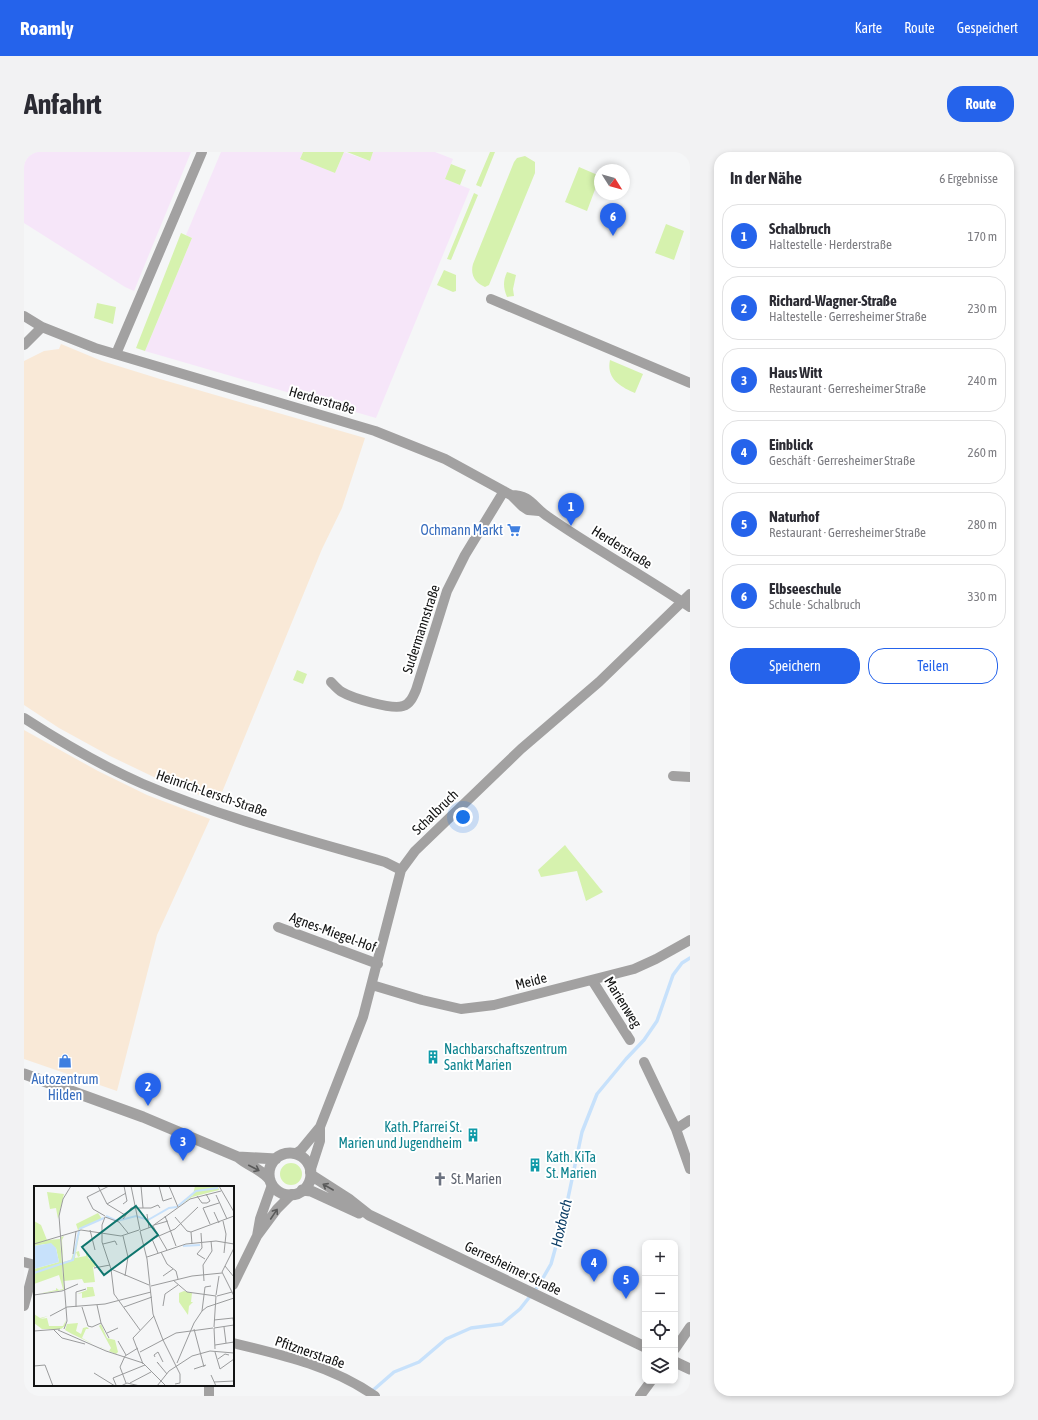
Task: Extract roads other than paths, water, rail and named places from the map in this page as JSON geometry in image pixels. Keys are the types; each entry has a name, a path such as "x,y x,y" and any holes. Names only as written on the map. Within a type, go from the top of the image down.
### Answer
{"street":[{"path":"116,354 202,152"},
{"path":"491,299 690,382"},
{"name":"Herderstraße","path":"24,316 42,327 116,354 375,431 445,459 508,493 521,495 527,498 539,511 686,604"},
{"path":"24,345 42,327"},
{"name":"Sudermannstraße","path":"331,682 342,692 353,698 394,707 402,707 408,703 416,690 449,586 465,555 508,493"},
{"name":"Schalbruch","path":"295,1154 301,1150 320,1127 363,1017 378,964 401,870 415,851 515,755 600,682 686,604 690,594"},
{"name":"Heinrich-Lersch-Straße","path":"24,718 103,764 143,783 187,801 385,862 401,870"},
{"path":"673,776 690,777"},
{"name":"Agnes-Miegel-Hof","path":"278,927 378,964"},
{"name":"Meide","path":"372,985 422,1000 461,1009 494,1005 634,969 656,959 690,940"},
{"name":"Marienweg","path":"592,980 630,1040"},
{"path":"644,1062 676,1129 690,1169"},
{"path":"24,1074 143,1117 238,1157 246,1164 265,1173 271,1182 282,1193 297,1192"},
{"path":"676,1129 690,1120"},
{"name":"Schalbruch","path":"310,1174 320,1141 320,1127"},
{"path":"234,1283 257,1236 277,1209 309,1182 310,1174 304,1159 295,1154 285,1154 276,1159 270,1168 271,1182 260,1219 257,1236"},
{"path":"238,1157 276,1159"},
{"name":"Gerresheimer Straße","path":"310,1174 350,1200 368,1215"},
{"name":"Gerresheimer Straße","path":"297,1192 311,1191 360,1213 368,1215 642,1346"},
{"path":"24,1262 34,1265"},
{"path":"24,1306 34,1269"},
{"path":"676,1348 690,1327"},
{"name":"Pfitznerstraße","path":"234,1343 291,1357 326,1369 362,1387 375,1396"},
{"path":"678,1363 690,1369"},
{"path":"640,1396 649,1384"}],"waterway":[{"name":"Hoxbach","path":"371,1392 394,1372 419,1362 446,1339 471,1328 502,1324 520,1309 539,1285 551,1264 564,1217 582,1132 597,1094 644,1040 657,1021 673,975 682,963 690,958"}],"place":[{"name":"Elbseeschule","path":"613,236"},
{"name":"Schalbruch","path":"571,526"},
{"name":"Ochmann Markt","path":"514,530"},
{"name":"Nachbarschaftszentrum Sankt Marien","path":"433,1057"},
{"name":"Autozentrum Hilden","path":"65,1061"},
{"name":"Richard-Wagner-Straße","path":"148,1106"},
{"name":"Kath. Pfarrei St. Marien und Jugendheim","path":"473,1135"},
{"name":"Haus Witt","path":"183,1161"},
{"name":"Kath. KiTa St. Marien","path":"535,1165"},
{"name":"St. Marien","path":"440,1179"},
{"name":"Einblick","path":"594,1282"},
{"name":"Naturhof","path":"626,1299"}]}
